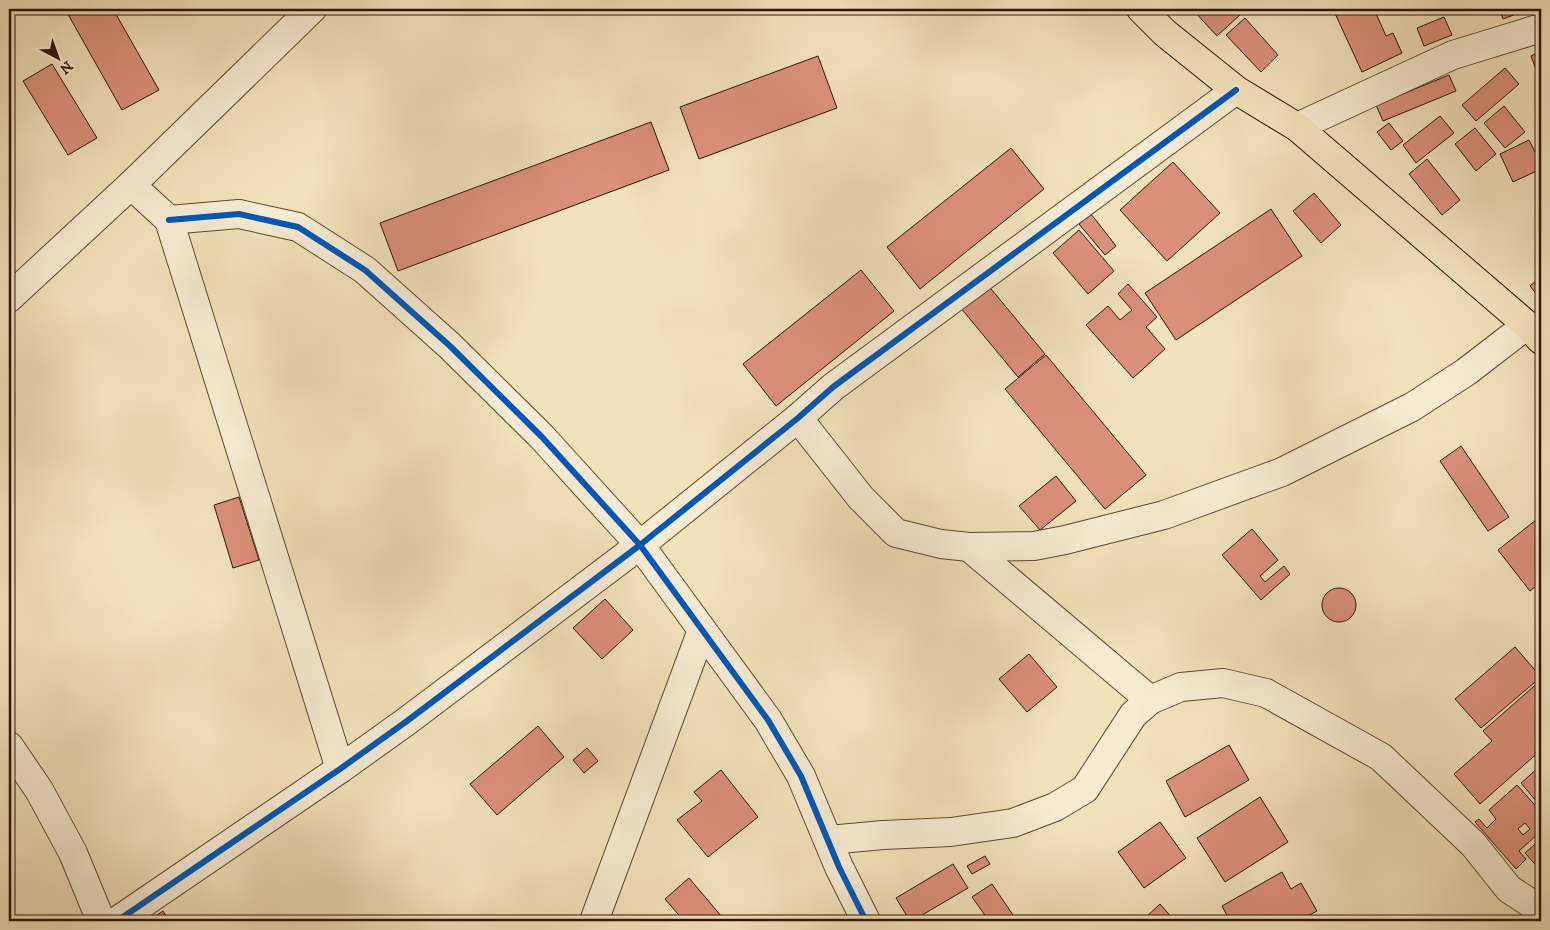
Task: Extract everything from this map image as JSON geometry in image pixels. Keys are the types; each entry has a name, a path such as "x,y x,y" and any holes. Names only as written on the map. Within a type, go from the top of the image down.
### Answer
{"main road":[{"path":"1141,9 1165,33 1236,90 1297,126 1534,332"}],"street":[{"path":"9,298 131,185 312,9"},
{"path":"1297,126 1453,55 1541,28"},
{"path":"117,921 407,721 640,545 798,418 833,386 1236,90"},
{"path":"131,185 169,220 340,769"},
{"path":"169,220 239,214 298,227 365,270 450,346 542,437 640,545 768,720 801,776 840,867 866,921"},
{"path":"798,418 861,498 896,533 941,544 969,547 1034,546 1164,515 1282,472 1412,407 1466,372 1534,332"},
{"path":"969,547 1150,700"},
{"path":"594,921 702,630"},
{"path":"829,840 951,832 1013,823 1055,807 1085,789 1133,716 1150,700 1181,687 1223,683 1266,692 1381,757 1473,844 1509,889 1541,910"},
{"path":"9,746 39,790 73,853 101,921"}],"building":[{"path":"65,9 113,9 159,90 122,110"},
{"path":"1192,9 1238,9 1242,13 1217,36"},
{"path":"1333,9 1374,9 1386,36 1393,33 1402,53 1362,72"},
{"path":"1499,9 1529,9 1503,19"},
{"path":"1444,17 1452,35 1424,46 1417,28"},
{"path":"1245,18 1278,55 1261,72 1226,35"},
{"path":"1541,51 1541,83 1531,56"},
{"path":"818,56 837,108 699,159 680,107"},
{"path":"52,64 97,138 68,155 23,81"},
{"path":"1505,68 1519,84 1476,121 1462,105"},
{"path":"1449,75 1456,91 1383,121 1376,105"},
{"path":"1504,106 1525,132 1505,148 1484,123"},
{"path":"1440,116 1454,133 1416,163 1403,145"},
{"path":"651,122 669,170 398,271 380,223"},
{"path":"1389,123 1403,141 1391,150 1377,132"},
{"path":"1475,128 1496,154 1476,171 1455,144"},
{"path":"1529,140 1541,164 1541,169 1513,182 1500,154"},
{"path":"1011,148 1044,189 920,289 887,247"},
{"path":"1427,159 1460,200 1442,215 1409,174"},
{"path":"1173,162 1220,213 1167,261 1120,210"},
{"path":"1314,193 1341,225 1321,243 1293,211"},
{"path":"1271,209 1302,256 1176,340 1145,293"},
{"path":"1091,214 1116,246 1105,255 1079,224"},
{"path":"1079,230 1114,271 1088,294 1053,253"},
{"path":"861,270 894,311 776,406 743,364"},
{"path":"1541,277 1541,300 1530,286"},
{"path":"982,278 1045,354 1018,377 955,301"},
{"path":"1128,284 1157,317 1146,327 1165,349 1133,378 1086,325 1108,306 1120,320 1132,310 1118,294"},
{"path":"1046,355 1146,475 1105,509 1005,389"},
{"path":"1461,446 1509,517 1488,531 1440,461"},
{"path":"1056,476 1076,501 1040,530 1019,506"},
{"path":"239,497 259,560 233,568 214,505"},
{"path":"1541,516 1541,582 1530,591 1498,550"},
{"path":"1252,529 1278,560 1260,576 1265,582 1284,566 1290,574 1261,600 1222,555"},
{"path":"1339,588 1346,589 1351,593 1355,598 1355,612 1351,617 1346,621 1339,622 1332,621 1327,617 1323,612 1322,605 1323,598 1327,593 1332,589"},
{"path":"605,599 633,630 602,659 573,628"},
{"path":"1515,647 1541,677 1481,728 1455,699"},
{"path":"1029,654 1057,687 1027,712 999,679"},
{"path":"1541,680 1541,750 1480,804 1454,774 1492,741 1483,731"},
{"path":"538,726 564,757 497,815 470,784"},
{"path":"1229,745 1249,780 1185,817 1166,781"},
{"path":"587,748 598,761 584,773 573,760"},
{"path":"1538,768 1541,772 1541,807 1521,783"},
{"path":"721,770 758,817 708,857 677,820 702,801 694,792"},
{"path":"1517,785 1541,812 1541,831 1519,851 1526,859 1516,869 1475,822 1479,819 1487,828 1496,819 1489,810","holes":["1525,823 1530,829 1523,835 1518,829"]},
{"path":"1260,797 1288,842 1225,882 1197,838"},
{"path":"1160,822 1186,858 1144,888 1118,852"},
{"path":"1541,839 1541,871 1525,853"},
{"path":"985,856 990,864 972,874 967,866"},
{"path":"953,864 968,888 910,921 896,898"},
{"path":"1282,872 1291,889 1301,883 1317,911 1298,921 1230,921 1222,906"},
{"path":"689,878 722,917 717,921 684,921 665,899"},
{"path":"992,884 1017,921 989,921 972,897"},
{"path":"1160,904 1173,921 1148,921 1145,918"},
{"path":"163,911 169,921 148,921"}],"cycle path":[{"path":"117,921 407,721 640,545 798,418 833,387 1236,90"},
{"path":"169,220 239,214 298,227 365,270 450,346 542,437 640,545 768,720 801,776 839,867 866,921"}]}
